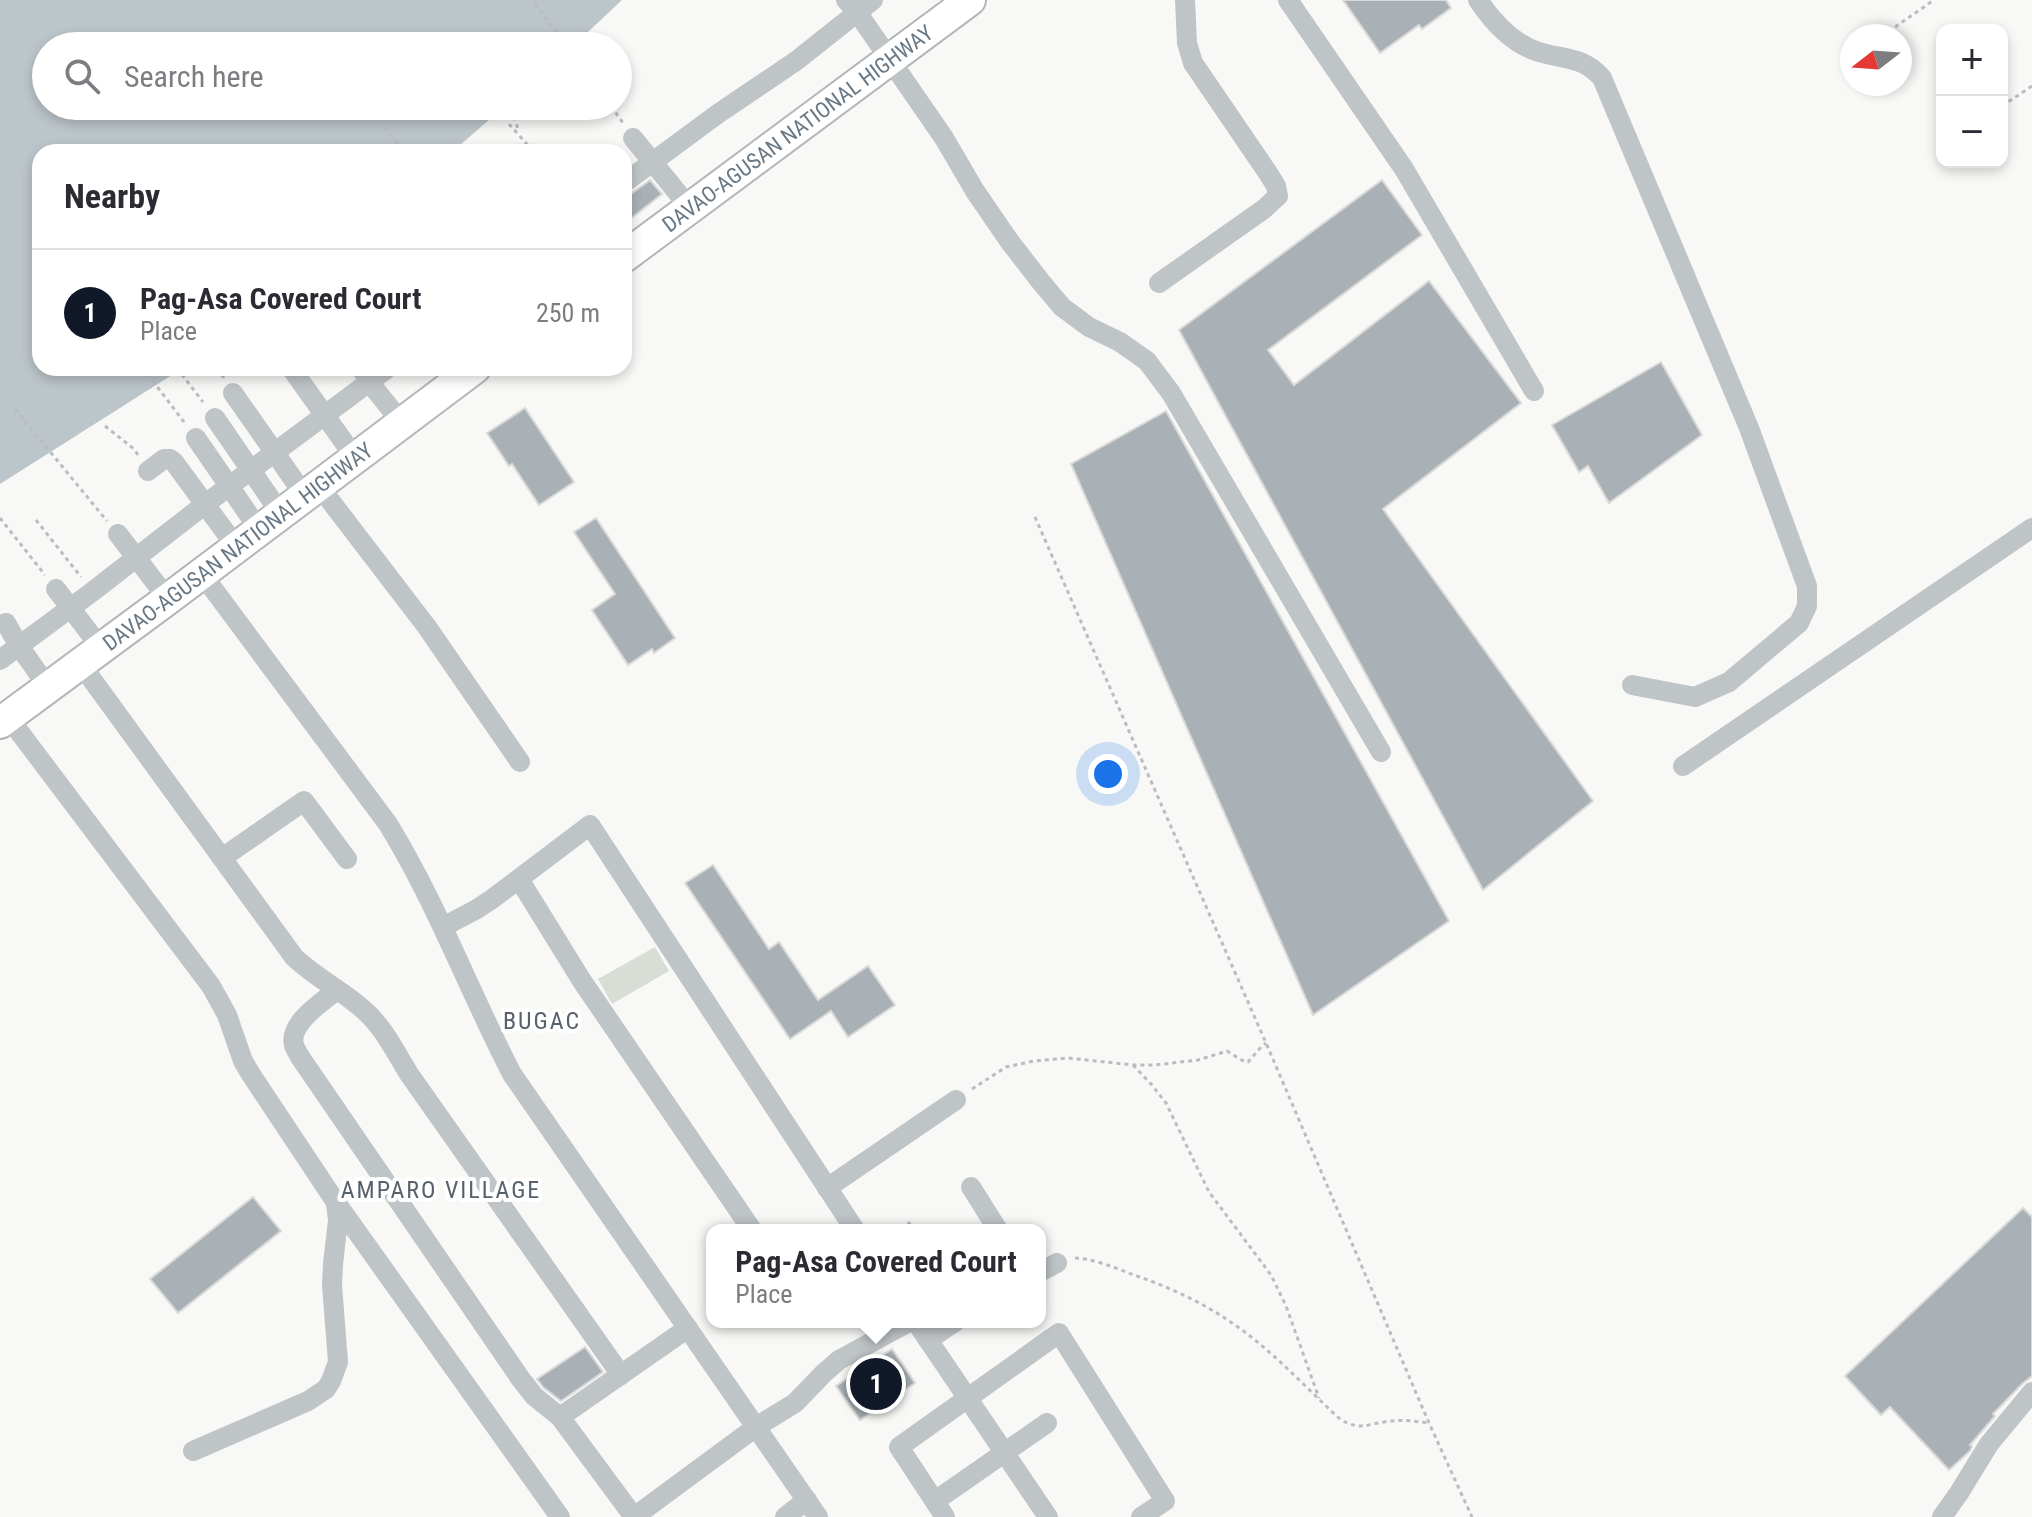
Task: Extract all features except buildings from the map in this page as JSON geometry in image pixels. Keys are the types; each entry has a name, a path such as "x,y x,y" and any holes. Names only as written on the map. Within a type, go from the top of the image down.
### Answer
{"highway":[{"name":"DAVAO-AGUSAN NATIONAL HIGHWAY","path":"632,251 970,0"},
{"name":"DAVAO-AGUSAN NATIONAL HIGHWAY","path":"4,720 464,376"}],"street":[{"path":"1159,283 1278,196 1268,173 1193,63 1187,43 1185,0"},
{"path":"1288,0 1404,169 1534,391"},
{"path":"1478,0 1489,17 1513,40 1537,52 1575,59 1591,66 1602,78 1749,428 1807,586 1807,606 1799,623 1729,682 1695,697 1632,685"},
{"path":"632,177 796,61 859,4 889,60 944,138 975,191 1041,282 1062,307 1089,327 1120,342 1147,361 1171,393 1381,752"},
{"path":"633,138 690,208"},
{"path":"296,376 356,459"},
{"path":"0,660 324,416 365,376 402,423"},
{"path":"233,393 274,454 280,515"},
{"path":"215,418 280,515"},
{"path":"196,438 230,486 280,515 427,627 520,762"},
{"path":"148,471 164,459 170,459 204,505 280,515"},
{"path":"1683,766 2032,528"},
{"path":"118,534 168,599"},
{"path":"202,574 388,824 410,860 512,1074 812,1509 785,1517"},
{"path":"56,589 70,608 91,655 222,858 294,957 308,971 368,1013 382,1030 409,1074 621,1375"},
{"path":"6,623 48,687"},
{"path":"4,720 211,986 227,1015 243,1061 335,1201 560,1517"},
{"path":"222,858 304,801 347,859"},
{"path":"443,927 477,909 590,825 851,1224"},
{"path":"519,879 582,981 748,1224"},
{"path":"337,990 297,1026 293,1035 300,1057 513,1368 534,1396 560,1417 634,1517 756,1427 795,1403 839,1360 897,1328"},
{"path":"827,1188 956,1100"},
{"path":"971,1187 994,1224"},
{"path":"193,1451 308,1401 326,1389 331,1381 338,1362 332,1285 338,1221 335,1201"},
{"path":"560,1417 688,1328"},
{"path":"920,1328 1048,1517"},
{"path":"928,1340 946,1328"},
{"path":"1047,1423 1004,1453 940,1509 899,1447 1059,1333 1165,1501 1141,1517"},
{"path":"1942,1517 1989,1444 2032,1392"}],"path":[{"path":"1899,24 1934,0"},
{"path":"535,4 557,32"},
{"path":"2008,102 2032,86"},
{"path":"516,120 519,133"},
{"path":"509,124 528,144"},
{"path":"385,128 398,144"},
{"path":"149,376 196,438"},
{"path":"183,376 215,418"},
{"path":"15,409 118,534"},
{"path":"105,426 134,449 148,471"},
{"path":"1035,517 1472,1517"},
{"path":"0,518 56,589"},
{"path":"36,520 89,587"},
{"path":"956,1100 1006,1067 1034,1061 1068,1058 1155,1065 1198,1060 1223,1051 1248,1062 1266,1043"},
{"path":"1133,1065 1166,1103 1209,1192 1271,1275 1286,1306 1320,1401"},
{"path":"1049,1267 1077,1258 1087,1259 1158,1283 1201,1305 1234,1324 1269,1352 1341,1420 1352,1426 1400,1420 1429,1423"}],"shaded area":[{"path":"0,0 622,0 588,32 32,32 32,120 489,120 461,144 32,144 32,376 170,376 0,484"},
{"path":"655,947 669,971 612,1004 598,979"}],"place":[{"name":"Pag-Asa Covered Court","path":"876,1384"}],"district":[{"name":"BUGAC","path":"542,1021"},
{"name":"AMPARO VILLAGE","path":"441,1190"}]}
